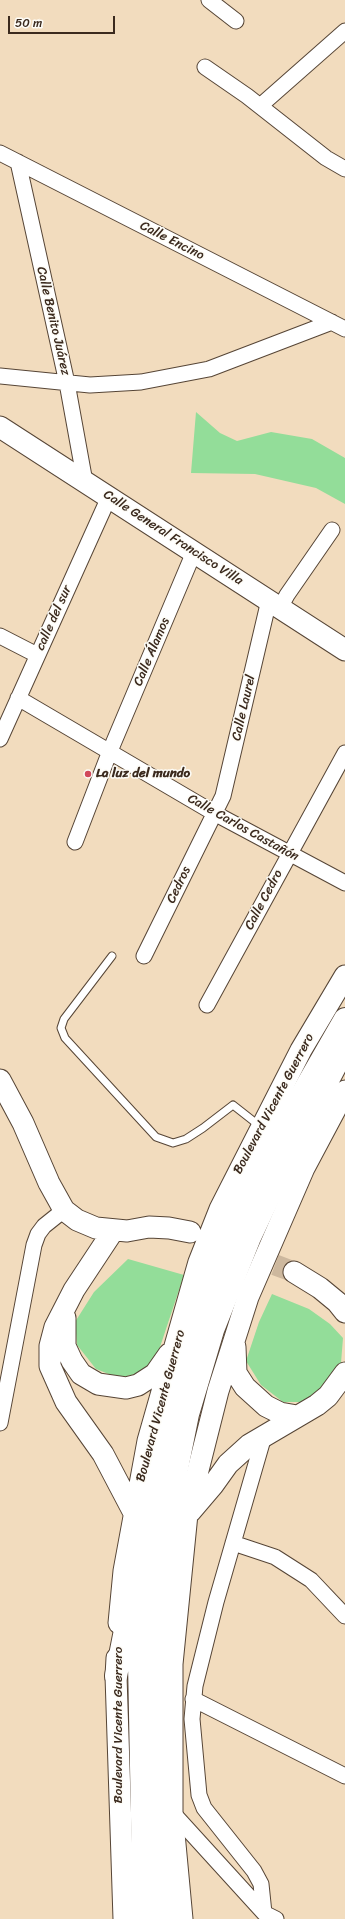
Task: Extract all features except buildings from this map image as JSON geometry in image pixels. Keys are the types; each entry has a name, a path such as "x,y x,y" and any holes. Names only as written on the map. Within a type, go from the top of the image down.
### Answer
{"highway":[{"name":"Boulevard Vicente Guerrero","path":"144,1919 139,1662 140,1521 168,1409 197,1319 226,1238 276,1139 345,1019"},
{"path":"163,1919 159,1823 156,1633 167,1518 188,1414 213,1330 250,1237 291,1150 345,1049"},
{"path":"116,1676 140,1521"}],"main road":[{"name":"Calle General Francisco Villa","path":"0,427 345,650"},
{"name":"Boulevard Vicente Guerrero","path":"140,1521 148,1441 202,1255 220,1209 261,1128 301,1050 345,976"},
{"path":"0,1080 23,1123 49,1183 64,1210 77,1220 96,1228 113,1231 128,1231 149,1227 170,1228 190,1232"},
{"path":"182,1919 172,1812 172,1664 187,1514 218,1391 248,1297 304,1168 345,1091"},
{"path":"113,1231 65,1306 55,1327 50,1346 50,1366 66,1402 103,1454 140,1521"},
{"path":"294,1272 320,1288 337,1302 345,1312"},
{"path":"65,1306 65,1346 72,1361 81,1374 98,1384 126,1388 138,1385 154,1374 176,1346"},
{"path":"234,1338 236,1372 245,1387 266,1406 280,1413 297,1416"},
{"path":"187,1514 213,1485 228,1464 248,1445 328,1396 345,1374"},
{"name":"Boulevard Vicente Guerrero","path":"116,1676 124,1919"}],"street":[{"path":"209,0 236,21"},
{"path":"260,106 345,31"},
{"path":"205,67 260,106 326,158 345,169"},
{"name":"Calle Encino","path":"0,153 338,325"},
{"name":"Calle Benito Juárez","path":"18,162 67,383 85,482"},
{"path":"0,376 90,385 141,382 209,369 338,325"},
{"name":"calle del sur","path":"0,738 109,497"},
{"name":"Calle Laurel","path":"214,813 223,796 274,604 287,595 332,530"},
{"name":"Calle Álamos","path":"75,842 110,751 194,552"},
{"path":"0,636 37,655"},
{"name":"Calle Carlos Castañón","path":"18,698 214,813 345,883"},
{"name":"Calle Cedro","path":"207,1005 345,753"},
{"name":"Cedros","path":"144,956 214,813"},
{"path":"0,1423 34,1245 38,1234 44,1226 64,1210"},
{"path":"264,1436 196,1678 192,1719 199,1795 204,1808 254,1871 261,1884 265,1917"},
{"path":"233,1542 275,1557 311,1580 345,1616"},
{"path":"193,1699 345,1776"},
{"path":"172,1812 265,1917"}],"lane":[{"path":"112,956 64,1019 61,1028 64,1038 156,1137 173,1144 186,1139 233,1105 261,1128"}],"green space":[{"path":"196,412 220,433 237,441 271,432 312,439 345,458 345,504 316,488 255,474 191,473"},
{"path":"128,1259 184,1275 156,1359 140,1373 119,1378 96,1369 77,1345 75,1322 94,1292"},
{"path":"272,1294 309,1309 330,1324 343,1338 341,1363 329,1386 307,1402 283,1402 261,1385 246,1361 259,1322"}],"tunnel":[{"path":"246,1254 294,1272"}],"place":[{"name":"La luz del mundo","path":"88,774"}]}
